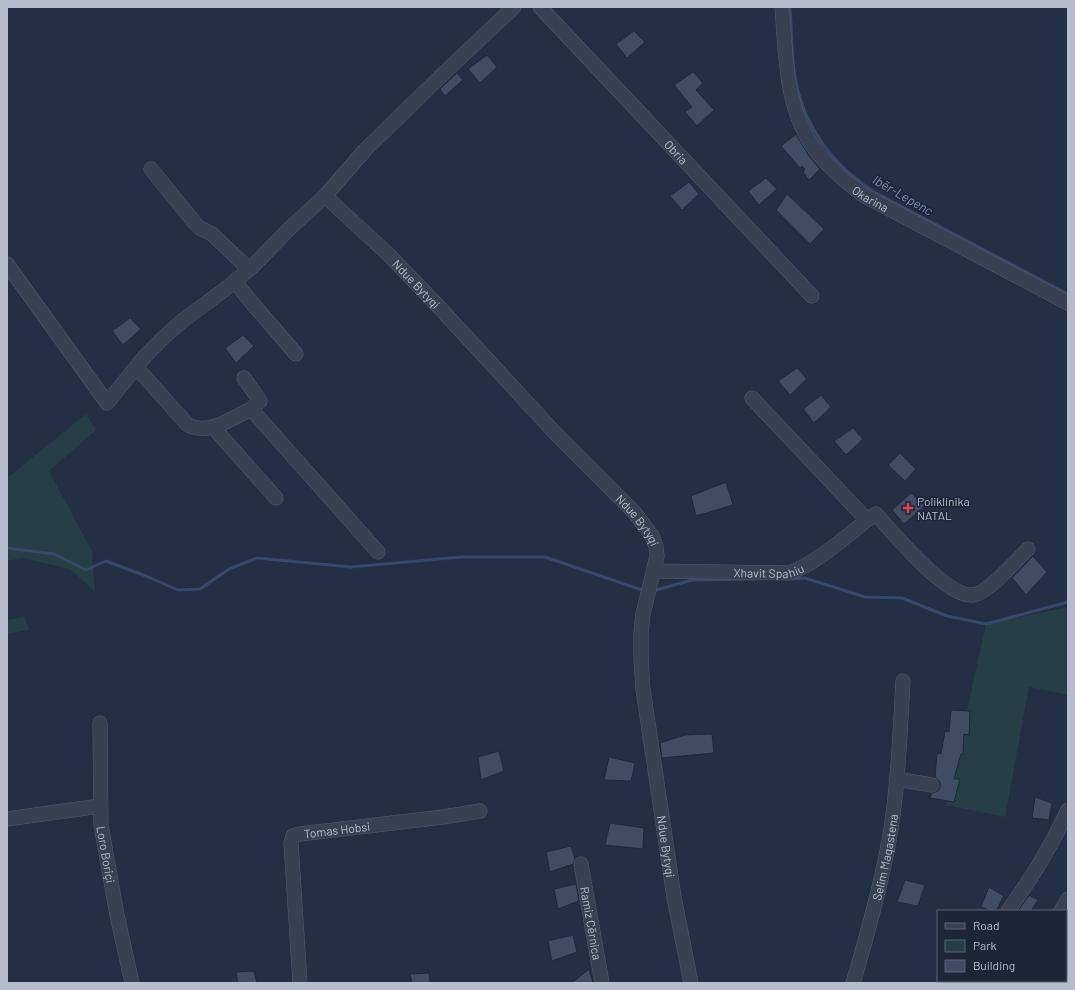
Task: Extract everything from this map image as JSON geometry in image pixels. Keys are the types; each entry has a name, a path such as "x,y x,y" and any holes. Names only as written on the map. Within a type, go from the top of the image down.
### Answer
{"street":[{"path":"7,264 108,403 136,367 162,339 235,282 249,269 325,196 365,150 514,7"},
{"name":"Obria","path":"540,7 812,296"},
{"name":"Okarina","path":"782,7 788,81 792,102 806,135 816,151 829,166 863,195 1068,303"},
{"path":"151,169 194,222 200,228 212,234 249,269"},
{"name":"Ndue Bytyqi","path":"325,196 389,255 552,429 634,512 652,536 656,546 657,556 643,614 641,633 643,689 648,731 674,897 691,983"},
{"path":"235,282 296,354"},
{"path":"136,367 187,424 194,428 202,429 213,427 251,408 260,401 244,378"},
{"path":"752,398 867,520 876,514 930,571 955,590 964,594 973,595 981,592 989,587 1028,549"},
{"path":"251,408 378,552"},
{"path":"213,427 276,498"},
{"name":"Xhavit Spahiu","path":"654,571 788,573 796,571 812,561 867,520"},
{"name":"Selim Maqastena","path":"853,983 867,936 889,842 896,780 903,681"},
{"name":"Loro Boriçi","path":"100,723 101,825 117,915 132,983"},
{"path":"896,780 932,785"},
{"path":"7,819 100,806"},
{"path":"1009,910 1032,878 1044,858 1068,810"},
{"name":"Tomas Hobsi","path":"300,983 291,843 293,836 480,811"},
{"name":"Ramiz Cërnica","path":"581,864 602,983"},
{"path":"1062,910 1068,899"}],"green space":[{"path":"86,414 96,430 49,471 92,551 95,592 70,569 22,558 7,561 7,478"},
{"path":"1068,607 1068,695 1029,687 1005,817 946,805 986,624"},
{"path":"25,617 29,630 7,634 7,620"}],"building":[{"path":"634,31 645,42 627,58 616,44"},
{"path":"487,55 497,67 480,83 468,69"},
{"path":"693,72 703,83 696,90 714,110 697,126 685,112 692,107 674,85"},
{"path":"457,73 463,80 445,96 440,89"},
{"path":"796,134 809,156 820,169 809,180 803,172 805,169 802,166 800,168 781,146"},
{"path":"766,178 777,189 759,205 748,191"},
{"path":"689,182 699,194 682,210 670,196"},
{"path":"787,194 824,229 810,244 776,210"},
{"path":"130,318 141,329 123,345 112,331"},
{"path":"243,335 254,346 236,363 225,348"},
{"path":"797,368 807,379 790,395 778,381"},
{"path":"821,395 831,407 814,423 803,409"},
{"path":"853,428 863,439 846,455 834,441"},
{"path":"900,453 916,469 905,481 888,465"},
{"path":"726,482 733,505 696,516 691,496"},
{"name":"Poliklinika NATAL","path":"911,493 925,506 904,524 892,510"},
{"path":"1033,556 1047,572 1026,595 1012,578"},
{"path":"951,710 970,711 969,735 964,734 963,754 961,754 954,779 960,779 954,802 930,798 932,793 938,791 940,787 940,782 935,777 937,753 941,754 945,731 949,732"},
{"path":"712,734 714,753 662,758 660,743 685,735"},
{"path":"499,751 504,771 481,780 478,757"},
{"path":"609,757 635,763 631,781 604,780"},
{"path":"1035,797 1052,803 1049,820 1032,818"},
{"path":"610,823 644,828 643,849 605,845"},
{"path":"571,846 575,859 573,864 550,872 546,852"},
{"path":"905,880 925,885 918,906 897,902"},
{"path":"576,884 579,901 558,909 554,889"},
{"path":"989,887 1004,896 997,910 988,910 981,907"},
{"path":"1029,895 1038,900 1032,910 1019,910"},
{"path":"573,935 577,952 552,961 548,941"},
{"path":"589,969 593,983 572,983"},
{"path":"254,971 257,983 238,983 236,972"},
{"path":"429,973 430,983 412,983 410,974"}],"waterway":[{"name":"Ibër-Lepenc","path":"790,7 795,79 801,101 821,142 840,165 876,193 1068,294"},
{"path":"7,548 54,554 86,570 106,561 178,590 200,589 229,569 257,558 351,567 461,557 545,557 642,590"},
{"path":"790,579 805,578 865,597 902,598 947,616 986,624 1068,602"},
{"path":"656,590 692,580 754,579"}],"place":[{"name":"Poliklinika NATAL","path":"908,508"}]}
